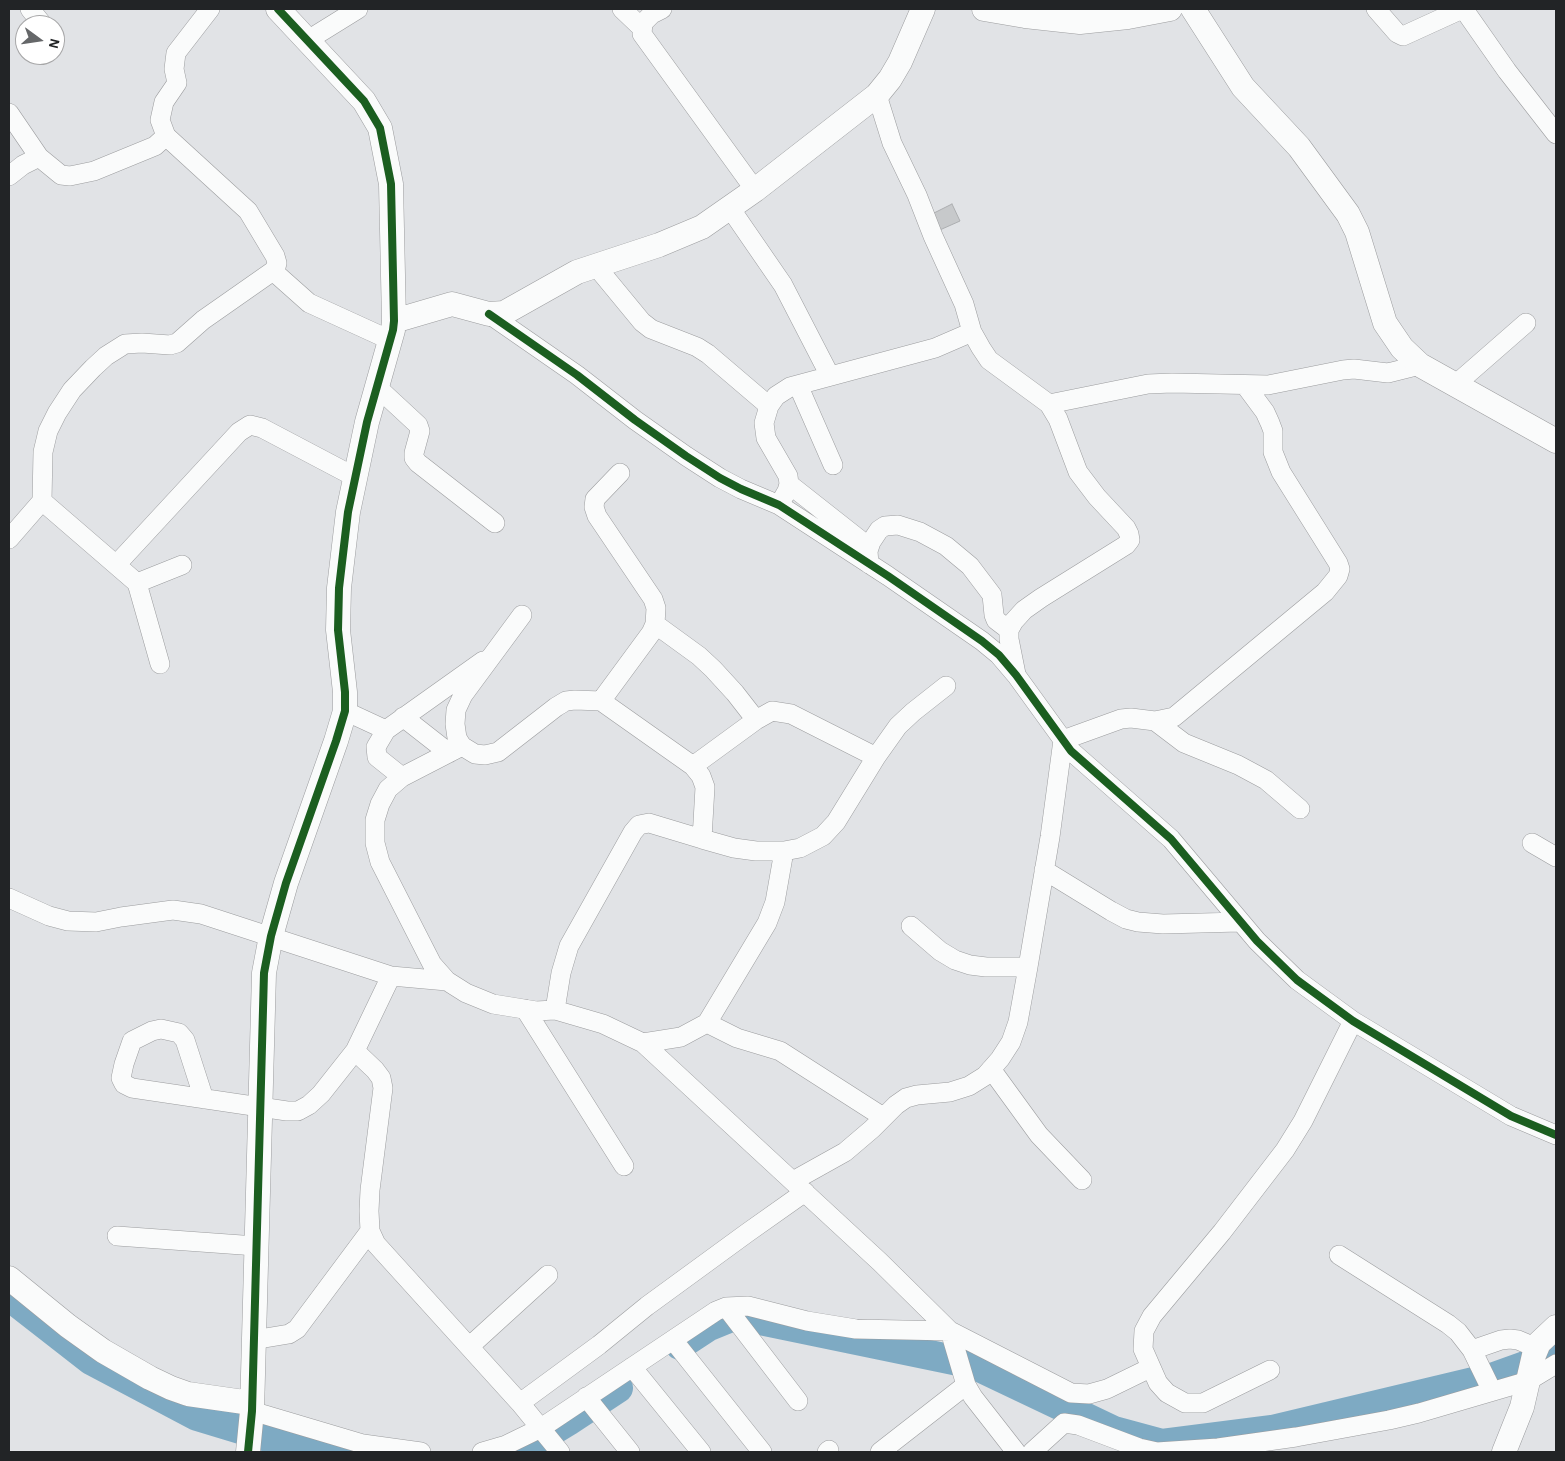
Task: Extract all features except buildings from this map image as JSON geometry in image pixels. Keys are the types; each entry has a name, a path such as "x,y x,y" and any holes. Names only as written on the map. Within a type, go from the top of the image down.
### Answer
{"street":[{"path":"9,539 42,501 43,452 48,431 72,390 93,368 106,356 125,344 170,345 177,343 202,320 273,271 277,262 248,212 166,136 160,120 164,102 177,83 174,69 176,53 210,9"},
{"path":"250,1425 264,973 271,936 286,883 336,742 345,711 345,692 338,630 339,588 348,512 392,330 391,184 380,128 364,101 278,9"},
{"path":"308,40 358,9"},
{"path":"622,9 642,28"},
{"path":"662,9 647,18 642,28 642,34 755,190"},
{"path":"273,271 309,303 392,330 452,304 489,314 504,313 565,278 594,266 681,237 702,227 755,190 877,95 890,79 900,62 922,9"},
{"path":"984,9 1080,22 1128,17 1170,9"},
{"path":"1193,9 1243,86 1299,147 1348,214 1357,232 1385,323 1402,348 1420,365 1556,441"},
{"path":"1376,9 1397,33 1403,36 1460,10 1465,11 1507,71 1556,134"},
{"path":"877,95 892,143 964,304 972,332 989,360 1049,404 1058,419 1078,472 1097,497 1126,528 1130,540 1121,549 1041,598 1024,610 1014,621 1009,630 1009,639 1016,675"},
{"path":"9,113 39,157 61,175 70,176 94,171 155,146 166,136"},
{"path":"9,176 23,165 39,157"},
{"path":"730,208 783,285 830,376"},
{"path":"594,266 642,322 651,329 697,347 708,354 769,406"},
{"path":"489,314 577,375 635,420 693,460 741,489 779,505 869,555"},
{"path":"1455,385 1526,323"},
{"path":"779,505 787,491 789,484 788,476 766,438 764,423 769,406 776,396 790,387 935,348 972,332"},
{"path":"1049,404 1148,384 1268,385 1343,370 1354,369 1388,373 1420,365"},
{"path":"798,385 833,464"},
{"path":"1063,740 1121,719 1131,718 1154,721 1174,717 1325,592 1338,576 1340,569 1338,563 1281,472 1273,452 1273,431 1270,422 1265,412 1245,386"},
{"path":"377,387 418,425 420,431 414,453 414,458 418,463 495,523"},
{"path":"116,565 239,432 250,425 262,428 355,477"},
{"path":"601,701 651,633 655,624 656,608 653,599 597,516 594,507 595,499 620,472"},
{"path":"789,484 869,555 998,655 1016,675 1072,751 1171,839 1240,922 1297,980 1352,1020 1511,1116 1556,1135"},
{"path":"42,501 137,583 160,664"},
{"path":"869,555 879,530 885,526 891,524 898,525 920,532 946,546 970,566 988,588 993,601 994,614 1001,625 1009,630"},
{"path":"137,583 182,565"},
{"path":"402,777 377,757 375,752 386,730 403,717 463,682 494,654 522,615"},
{"path":"655,624 714,669 756,720"},
{"path":"455,750 457,738 456,710 463,695 463,682"},
{"path":"555,1010 561,974 569,946 633,832 639,825 649,823 734,848 756,851 784,851 800,848 823,836 836,822 876,757 898,726 946,686"},
{"path":"403,717 455,750 485,755 498,752 566,701 601,701 693,766 701,776 705,787 702,839"},
{"path":"345,711 386,730"},
{"path":"693,766 756,720 772,711 790,714 876,757"},
{"path":"1154,721 1184,744 1238,765 1266,780 1300,808"},
{"path":"520,1402 599,1344 845,1152 896,1105 906,1098 917,1095 950,1092 969,1086 985,1076 1000,1059 1011,1042 1018,1022 1044,870 1063,740"},
{"path":"455,750 402,777 388,789 380,804 375,820 375,843 380,862 432,964 448,981 466,993 493,1004 536,1011 555,1010 604,1024 642,1043 880,1262 950,1331 1071,1393 1089,1394 1107,1389 1150,1368"},
{"path":"1532,844 1556,857"},
{"path":"642,1043 681,1037 707,1023 767,923 775,902 784,851"},
{"path":"1044,870 1126,919 1163,924 1240,922"},
{"path":"9,898 49,916 68,921 96,922 173,910 201,914 271,936 358,967 391,976 448,981"},
{"path":"911,926 940,951 955,960 970,965 986,967 1028,967"},
{"path":"204,1099 185,1040 179,1032 161,1029 152,1031 132,1041 121,1078 124,1084 132,1088 204,1099 261,1107 298,1111 309,1105 321,1094 355,1051 391,976"},
{"path":"525,1009 624,1166"},
{"path":"1270,1370 1203,1403 1185,1403 1167,1393 1158,1383 1143,1349 1144,1331 1152,1316 1222,1232 1285,1150 1303,1121 1352,1020"},
{"path":"707,1023 737,1038 780,1050 883,1117"},
{"path":"355,1051 375,1070 381,1078 383,1088 369,1211 370,1231 376,1244 520,1402 560,1452"},
{"path":"991,1069 1039,1134 1082,1180"},
{"path":"253,1340 284,1335 297,1329 370,1231"},
{"path":"117,1236 256,1246"},
{"path":"1339,1254 1458,1332 1472,1350 1489,1383"},
{"path":"470,1346 548,1276"},
{"path":"9,1278 97,1347 150,1378 188,1394 250,1425 365,1448 421,1452"},
{"path":"482,1452 506,1445 541,1428 716,1310 726,1307 748,1306 856,1329 950,1331"},
{"path":"726,1307 798,1401"},
{"path":"1504,1452 1518,1421 1539,1343 1556,1327"},
{"path":"950,1331 964,1379 973,1397 1016,1452"},
{"path":"673,1340 762,1452"},
{"path":"1472,1350 1501,1340 1518,1340 1533,1364"},
{"path":"1032,1452 1064,1423 1078,1425 1139,1448 1157,1452 1193,1451 1296,1437 1389,1420 1489,1383 1533,1364 1556,1364"},
{"path":"632,1367 700,1452"},
{"path":"880,1452 964,1379"},
{"path":"586,1397 630,1452"}],"waterway":[{"path":"9,1296 91,1360 197,1416 263,1436 370,1452"},
{"path":"680,1345 709,1326 736,1315 973,1364 1114,1431 1162,1444 1272,1430 1494,1377 1547,1358 1556,1349"},
{"path":"517,1452 618,1388"}],"cycle path":[{"path":"248,1452 252,1411 264,973 271,936 286,883 345,711 345,692 338,630 339,588 348,512 367,422 394,321 391,184 380,128 364,101 278,9"},
{"path":"489,314 577,375 635,420 686,456 720,478 779,505 888,576 982,641 999,655 1016,675 1071,751 1171,839 1257,941 1297,980 1353,1021 1511,1116 1556,1135"}]}
